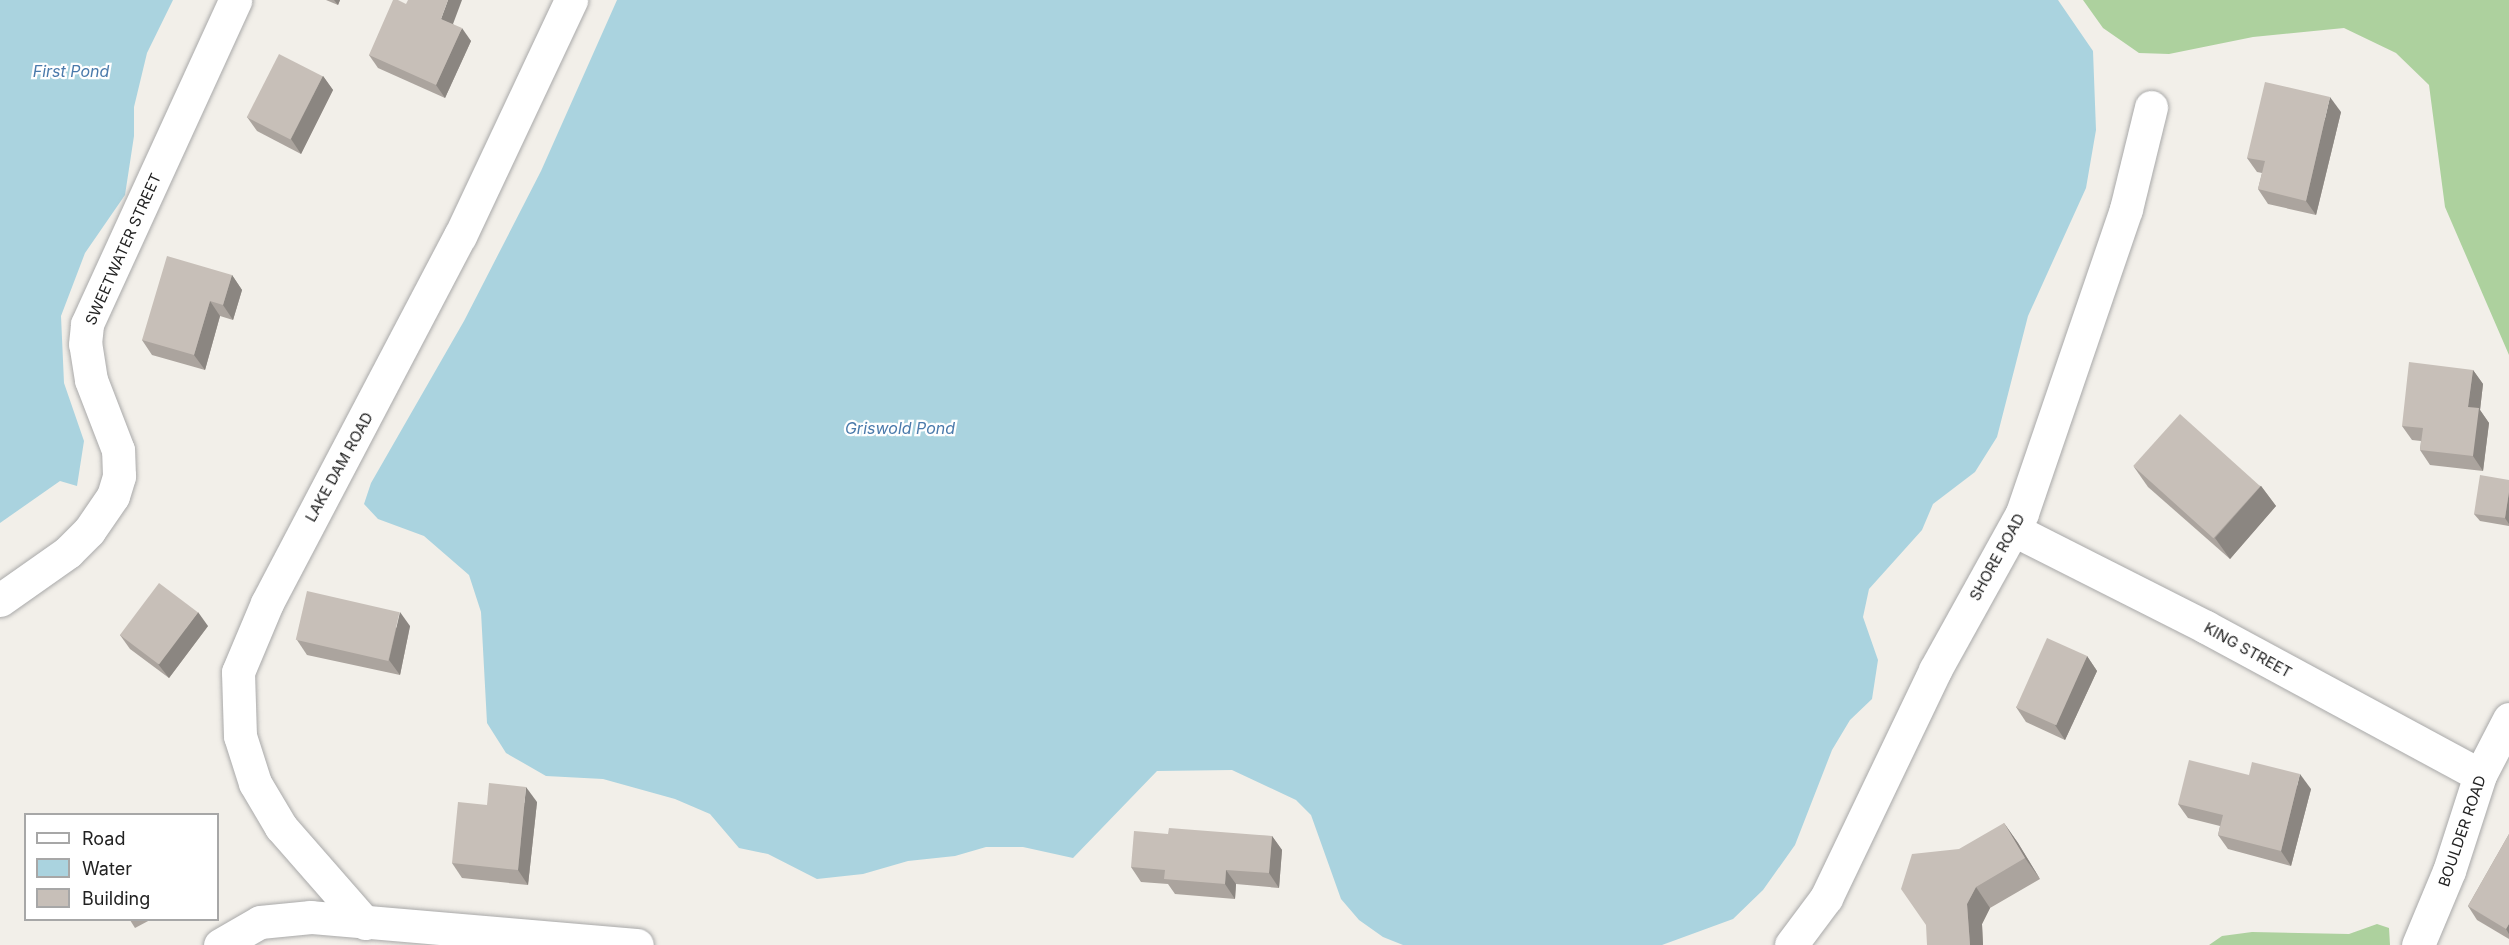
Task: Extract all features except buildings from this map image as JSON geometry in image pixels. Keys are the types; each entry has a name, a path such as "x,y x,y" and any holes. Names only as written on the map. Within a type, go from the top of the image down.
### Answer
{"street":[{"name":"SWEETWATER STREET","path":"0,600 68,552 96,522 113,496 119,476 118,450 91,380 86,344 87,324 235,0"},
{"name":"LAKE DAM ROAD","path":"362,934 262,798 240,736 238,672 272,593 460,236 571,0"},
{"name":"SHORE ROAD","path":"1791,945 1826,898 1935,670 2014,530 2030,493 2067,373 2126,209 2151,107"},
{"name":"KING STREET","path":"2014,530 2206,627 2480,775"},
{"name":"BOULDER ROAD","path":"2418,945 2449,871 2480,775 2509,719"},
{"path":"220,945 255,924 276,918 362,934 637,945"}],"green space":[{"path":"2083,0 2509,0 2509,355 2445,207 2429,85 2396,53 2344,28 2253,37 2169,54 2139,53 2103,28"},
{"path":"2377,924 2389,928 2390,945 2209,945 2222,936 2252,932 2349,934"}],"water":[{"name":"First Pond","path":"0,0 173,0 147,53 134,107 134,136 125,195 85,253 61,316 64,383 84,441 77,486 60,481 0,523"},
{"name":"Griswold Pond","path":"617,0 2058,0 2093,51 2096,130 2086,188 2028,316 1997,437 1975,472 1933,504 1922,530 1869,589 1863,617 1878,660 1872,699 1850,720 1832,750 1795,845 1763,890 1733,919 1662,945 1403,945 1383,937 1359,920 1341,899 1311,815 1296,800 1232,770 1157,771 1073,858 1023,847 986,847 955,856 908,861 863,874 817,879 768,854 739,848 710,814 675,799 603,779 546,776 506,753 487,723 481,612 469,575 424,536 378,519 364,504 371,483 464,321 541,171"}]}
